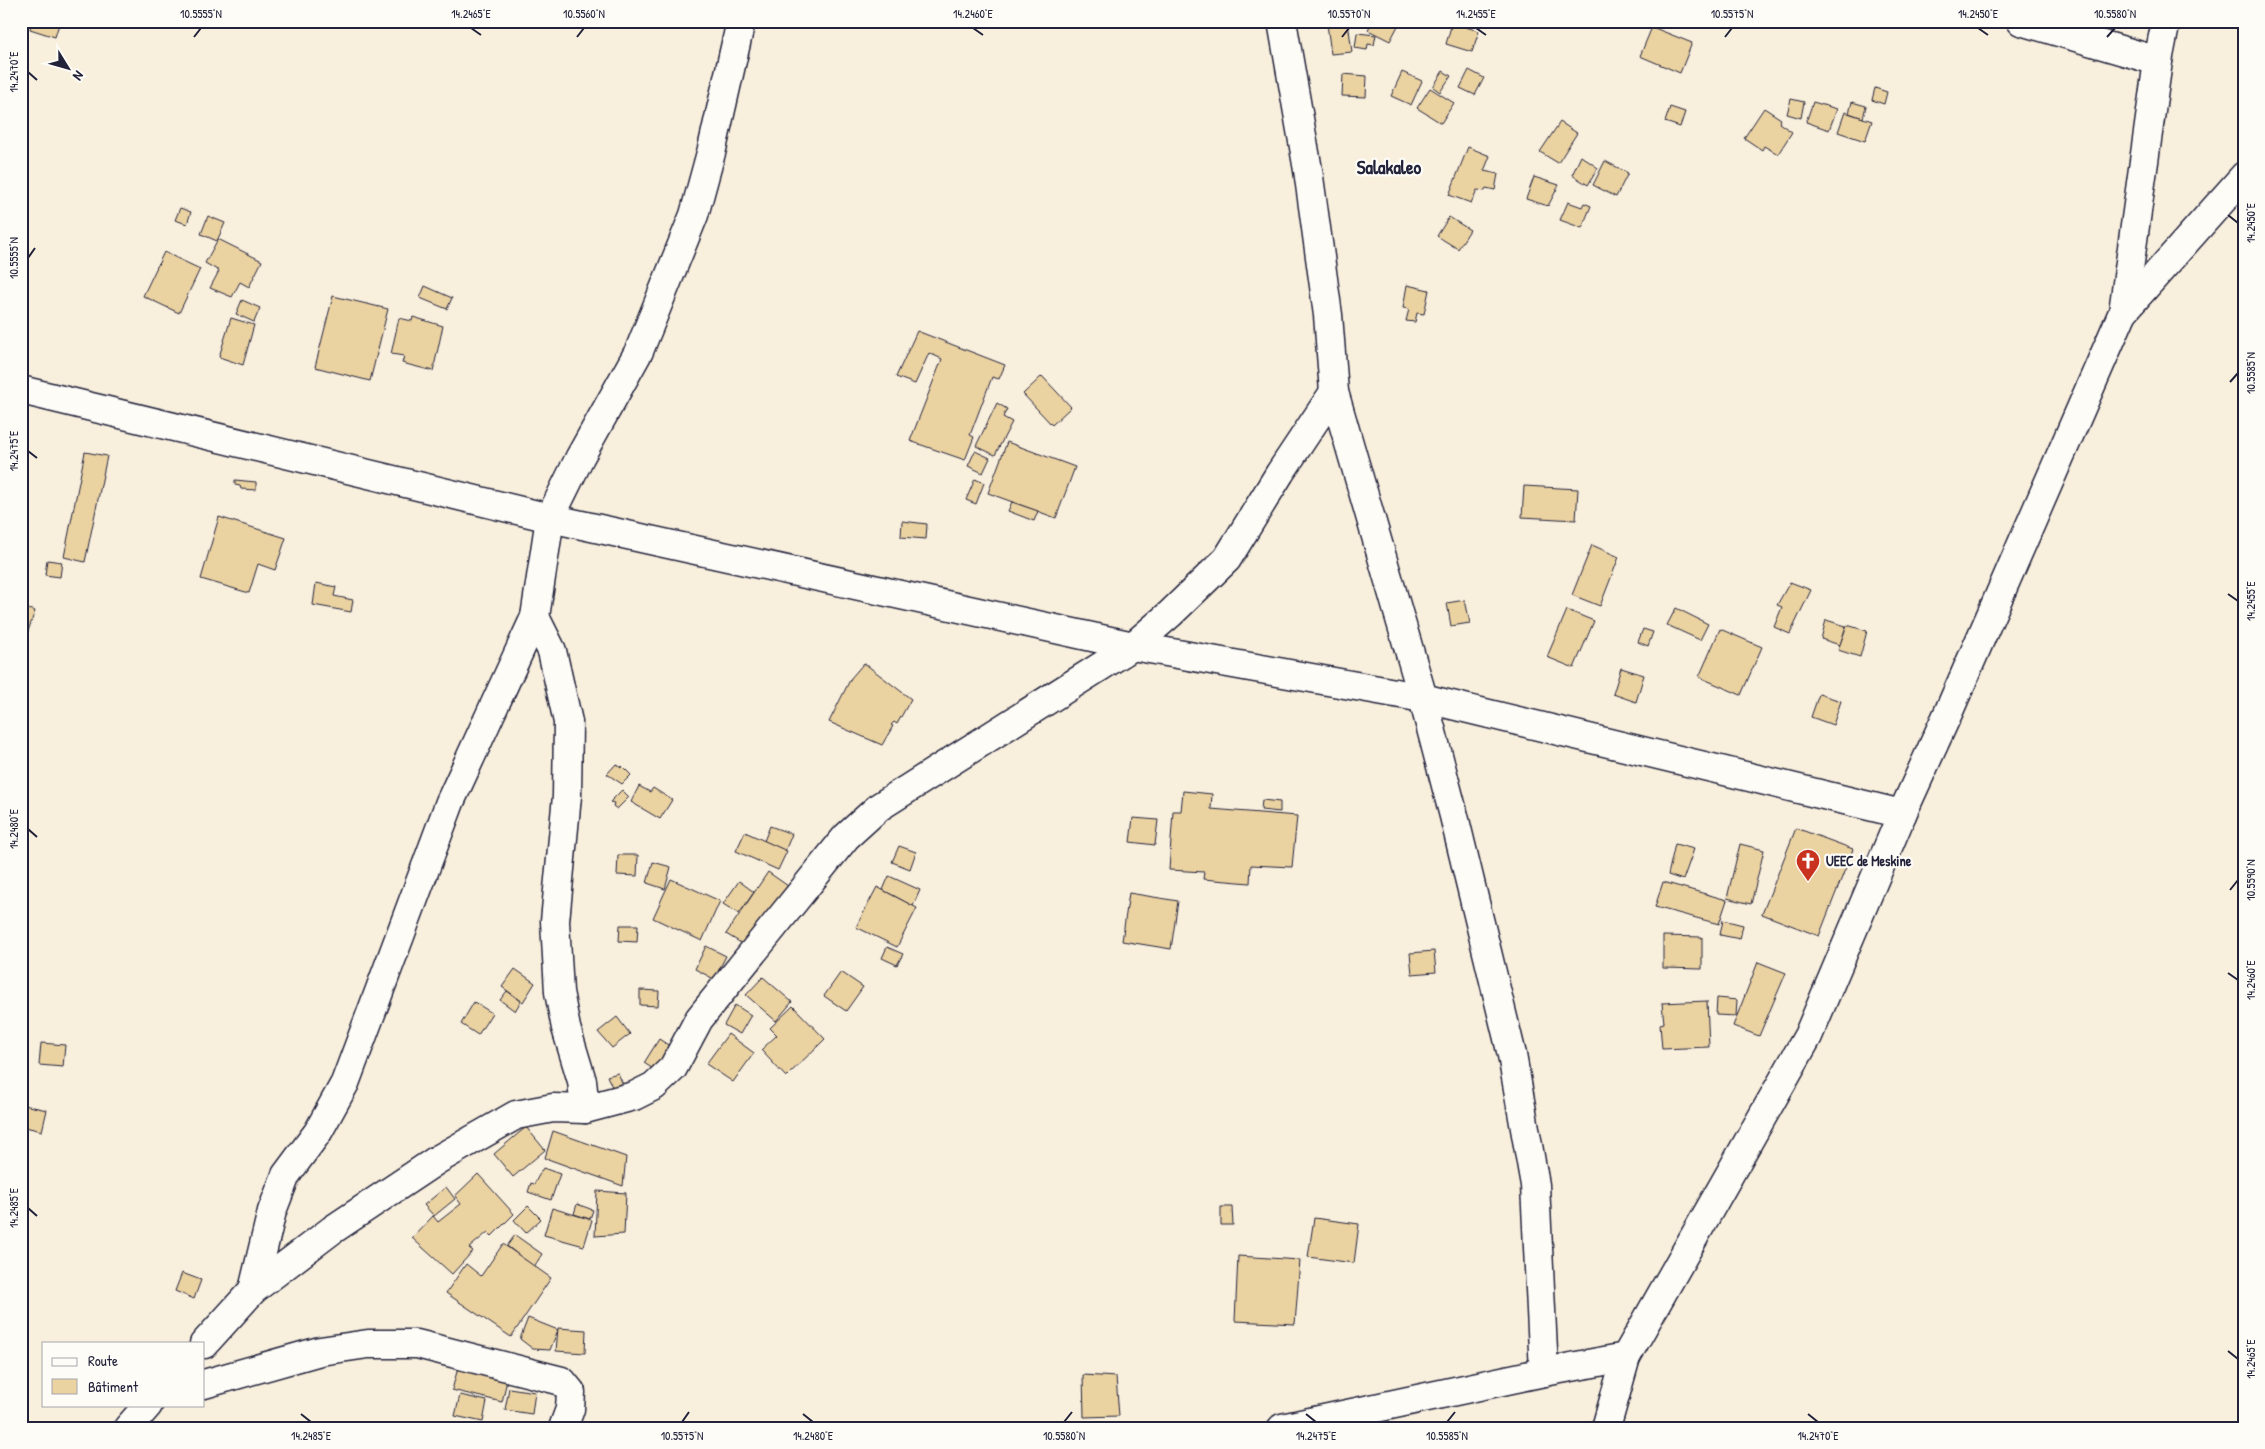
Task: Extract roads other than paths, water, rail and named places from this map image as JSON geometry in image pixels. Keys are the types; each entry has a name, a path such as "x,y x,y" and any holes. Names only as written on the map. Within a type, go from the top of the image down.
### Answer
{"street":[{"path":"253,1290 272,1211 286,1175 318,1132 345,1083 450,802 535,617 550,518 580,457 639,350 694,215 712,149 741,21"},
{"path":"1282,21 1308,170 1328,315 1334,392 1423,698 1510,1046 1535,1185 1544,1372"},
{"path":"2021,21 2158,62"},
{"path":"1606,1428 1626,1357 1808,1036 1902,814 1949,711 2123,312 2158,62 2166,21"},
{"path":"2123,312 2244,176"},
{"path":"21,390 550,518 1133,646 1423,698 1902,814"},
{"path":"205,1343 253,1290 332,1230 437,1160 516,1115 553,1108 585,1109 634,1096 654,1086 673,1068 698,1019 706,1009 846,838 879,807 1133,646 1228,559 1280,474 1334,392"},
{"path":"535,617 552,651 568,722 567,796 555,921 558,992 566,1028 582,1081 585,1109"},
{"path":"205,1384 320,1352 368,1344 416,1344 562,1381 571,1392 570,1409 564,1428"},
{"path":"1282,1428 1544,1372 1626,1357"},
{"path":"128,1428 147,1406"}],"place":[{"name":"UEEC de Meskine","path":"1808,882"}],"district":[{"name":"Salakaleo","path":"1389,167"}]}
